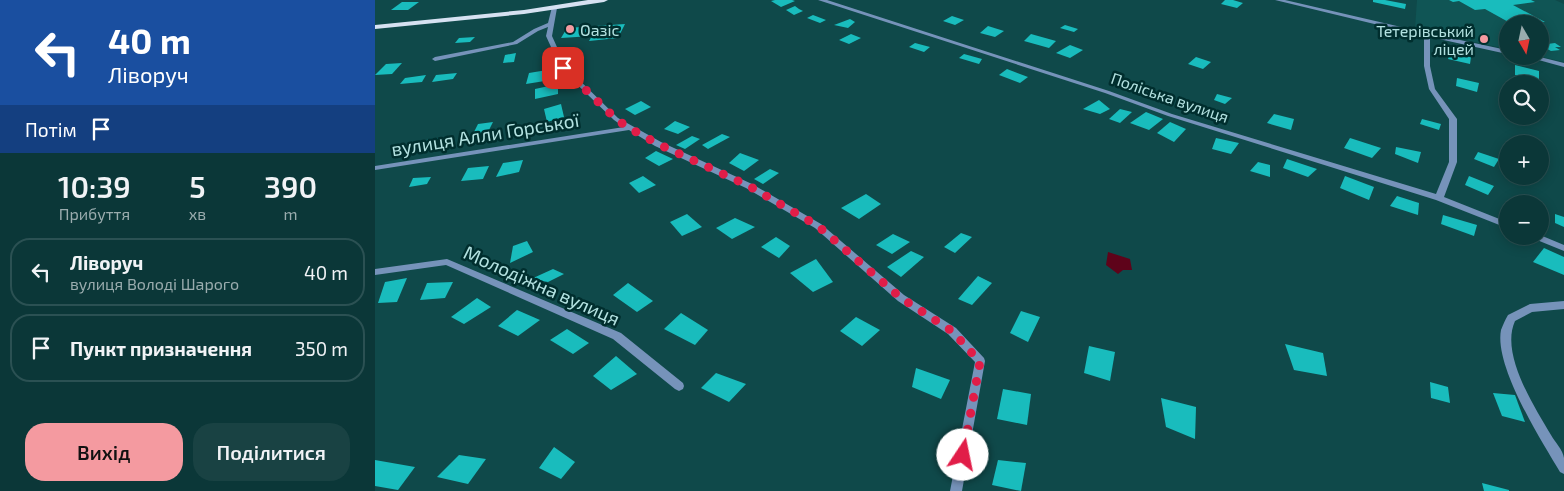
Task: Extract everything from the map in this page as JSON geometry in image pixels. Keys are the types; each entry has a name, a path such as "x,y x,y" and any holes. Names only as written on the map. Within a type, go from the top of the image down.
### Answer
{"main road":[{"path":"375,27 554,8 605,0"}],"street":[{"name":"Поліська вулиця","path":"821,0 1107,92 1170,115 1439,198 1499,222"},
{"path":"1278,0 1427,36 1499,50"},
{"path":"554,8 549,36 563,68 616,119 658,144 749,186 818,226 901,298 952,331 980,362 956,491"},
{"path":"435,59 515,43 551,24"},
{"path":"1427,36 1427,66 1432,89 1453,119 1453,162 1439,198"},
{"path":"1549,61 1564,65"},
{"name":"вулиця Алли Горської","path":"375,168 629,128"},
{"path":"1549,242 1564,248"},
{"name":"Молодіжна вулиця","path":"375,272 447,262 617,336 679,386"},
{"path":"1564,305 1530,308 1511,318 1506,333 1507,348 1519,387 1564,468"}],"shaded area":[{"name":"Тетерівський ліцей","path":"1417,0 1555,0 1564,4 1564,62 1549,59 1549,15 1499,15 1499,47 1415,29"},
{"path":"1108,252 1130,259 1132,270 1123,270 1118,274 1106,265"}],"building":[{"path":"1225,0 1243,3 1237,8 1221,4"},
{"path":"1373,0 1406,4 1405,9 1373,2"},
{"path":"1449,0 1531,0 1535,2 1513,5 1532,15 1499,15 1499,17 1485,9 1475,10 1459,1 1453,2"},
{"path":"771,1 795,1 781,7"},
{"path":"402,2 419,2 408,10 391,10"},
{"path":"795,6 803,11 794,15 786,10"},
{"path":"813,15 826,20 820,23 807,18"},
{"path":"952,16 964,20 955,25 943,21"},
{"path":"850,19 855,22 848,28 834,25"},
{"path":"625,24 618,38 589,41 592,36 561,38 567,28"},
{"path":"1065,25 1078,29 1074,32 1060,28"},
{"path":"988,26 1004,31 995,37 980,33"},
{"path":"851,34 861,38 849,44 839,40"},
{"path":"1031,34 1056,41 1049,48 1024,41"},
{"path":"475,37 470,42 455,43 459,38"},
{"path":"915,43 930,47 924,52 909,47"},
{"path":"1555,43 1561,47 1555,47 1560,50 1549,50 1549,44"},
{"path":"1070,45 1083,50 1070,58 1056,53"},
{"path":"1450,52 1471,57 1470,64 1448,59"},
{"path":"516,53 514,62 503,63 505,55"},
{"path":"964,54 982,59 979,64 959,58"},
{"path":"1196,57 1211,62 1203,69 1188,64"},
{"path":"402,63 392,74 375,75 386,64"},
{"path":"1515,65 1539,71 1539,75 1515,75"},
{"path":"553,69 551,80 526,84 529,73"},
{"path":"1007,69 1028,77 1020,83 999,75"},
{"path":"457,73 453,79 432,82 436,75"},
{"path":"426,75 422,82 400,84 405,78"},
{"path":"1457,78 1479,83 1477,92 1456,86"},
{"path":"558,84 558,94 535,99 535,89"},
{"path":"1217,94 1232,98 1225,104 1214,100"},
{"path":"1099,100 1110,109 1100,114 1083,109"},
{"path":"641,101 651,107 635,115 625,109"},
{"path":"561,104 564,117 547,122 544,109"},
{"path":"1120,109 1132,112 1120,123 1109,119"},
{"path":"1146,112 1163,119 1149,130 1130,123"},
{"path":"1274,114 1294,119 1291,130 1267,123"},
{"path":"1422,119 1441,124 1439,130 1420,124"},
{"path":"675,121 690,127 678,134 664,129"},
{"path":"493,122 487,134 472,136 478,124"},
{"path":"1170,122 1186,129 1174,142 1157,133"},
{"path":"722,134 730,137 708,149 702,145"},
{"path":"692,136 700,139 685,149 676,145"},
{"path":"442,138 437,146 423,148 428,139"},
{"path":"1216,138 1239,143 1231,154 1212,149"},
{"path":"1350,138 1381,148 1372,158 1344,148"},
{"path":"1396,147 1421,152 1418,163 1395,154"},
{"path":"656,151 673,159 659,166 645,158"},
{"path":"1478,152 1499,159 1494,167 1474,159"},
{"path":"740,153 759,160 744,171 729,163"},
{"path":"1287,159 1317,169 1308,177 1283,168"},
{"path":"523,160 519,172 496,177 503,163"},
{"path":"1258,162 1270,165 1270,177 1250,171"},
{"path":"489,166 483,179 461,181 468,168"},
{"path":"770,169 779,173 763,184 754,179"},
{"path":"643,176 656,185 639,193 629,183"},
{"path":"1345,176 1374,187 1369,200 1340,188"},
{"path":"1469,176 1494,186 1488,195 1465,185"},
{"path":"431,177 427,184 409,187 413,178"},
{"path":"866,194 881,204 859,219 841,208"},
{"path":"1397,196 1419,203 1418,215 1390,206"},
{"path":"687,214 702,227 682,236 670,222"},
{"path":"1555,214 1564,217 1564,227 1555,223"},
{"path":"1443,215 1477,225 1474,236 1441,224"},
{"path":"735,218 755,227 732,239 716,228"},
{"path":"961,233 972,237 955,253 944,247"},
{"path":"893,234 910,242 892,254 876,245"},
{"path":"776,237 790,246 779,258 761,247"},
{"path":"527,241 533,252 510,263 513,246"},
{"path":"1544,248 1564,257 1564,275 1533,262"},
{"path":"911,251 924,257 901,277 887,267"},
{"path":"816,259 833,282 813,292 790,273"},
{"path":"553,269 564,274 548,282 531,279"},
{"path":"978,276 992,283 972,305 958,299"},
{"path":"407,278 397,302 378,303 385,282"},
{"path":"453,282 445,298 420,300 427,283"},
{"path":"628,283 653,301 637,312 613,295"},
{"path":"477,298 491,307 464,324 451,317"},
{"path":"517,310 540,320 518,336 498,326"},
{"path":"1021,311 1040,317 1028,342 1010,333"},
{"path":"681,313 708,330 695,345 664,329"},
{"path":"856,317 880,330 862,346 840,331"},
{"path":"567,329 589,343 573,354 550,340"},
{"path":"1285,344 1323,353 1327,376 1294,370"},
{"path":"1089,346 1115,352 1110,381 1084,373"},
{"path":"616,356 637,374 611,390 593,376"},
{"path":"916,368 950,380 941,399 912,387"},
{"path":"716,373 746,384 729,402 701,388"},
{"path":"1430,382 1448,387 1450,403 1431,398"},
{"path":"1003,389 1031,394 1027,425 997,419"},
{"path":"1493,393 1515,395 1525,422 1502,416"},
{"path":"1161,398 1196,407 1195,439 1166,427"},
{"path":"554,447 575,462 561,479 539,468"},
{"path":"459,455 486,459 468,484 437,477"},
{"path":"375,460 415,467 398,490 375,486"},
{"path":"998,460 1026,463 1021,491 992,485"},
{"path":"1482,483 1509,490 1509,491 1484,491"}],"place":[{"name":"Оазіс","path":"570,29"},
{"name":"Тетерівський ліцей","path":"1484,39"}],"route":[{"path":"563,68 616,119 629,128 658,144 749,186 818,226 901,298 952,331 980,362 963,455"}]}
